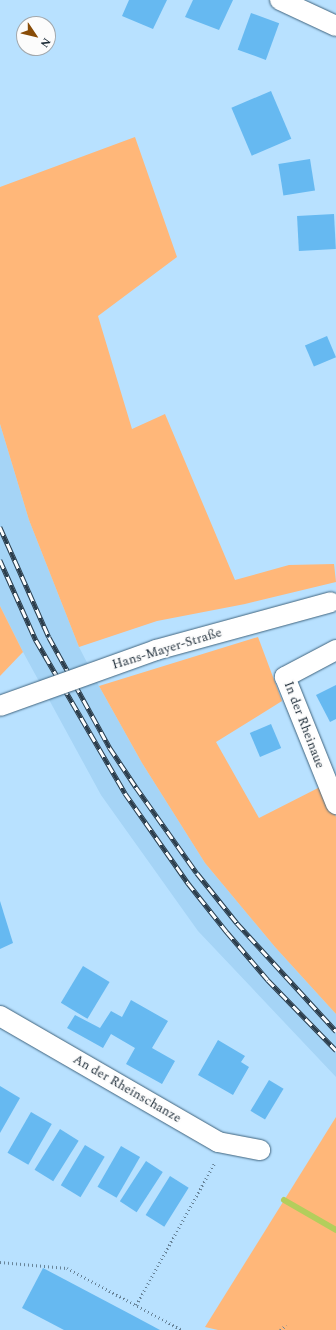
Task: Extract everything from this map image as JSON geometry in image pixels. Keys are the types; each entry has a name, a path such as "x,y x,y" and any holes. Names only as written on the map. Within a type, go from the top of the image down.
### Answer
{"street":[{"path":"280,0 336,26"},
{"name":"Hans-Mayer-Straße","path":"0,706 156,650 333,602"},
{"name":"In der Rheinaue","path":"336,650 285,677 336,804"},
{"name":"An der Rheinschanze","path":"0,1016 218,1142 260,1150"}],"path":[{"path":"136,1305 225,1143"},
{"path":"0,1262 67,1268 182,1330"},
{"path":"280,1330 286,1325"}],"shaded area":[{"path":"135,137 177,257 98,316 132,429 165,414 235,580 289,565 334,564 336,582 245,604 157,621 79,647 29,520 0,424 0,187"},
{"path":"0,424 29,520 79,647 99,686 142,763 205,863 275,947 336,1014 336,1077 198,931 101,795 23,652 0,606"},
{"path":"0,606 23,652 0,676"},
{"path":"258,637 282,701 216,742 259,818 322,786 336,817 336,1014 275,947 205,863 142,763 99,686"},
{"path":"336,1117 336,1330 218,1330 205,1327"}],"building":[{"path":"129,0 167,0 153,29 122,16"},
{"path":"193,0 233,0 219,30 185,17"},
{"path":"251,13 279,23 266,60 238,50"},
{"path":"271,91 291,139 252,156 231,108"},
{"path":"310,159 315,191 283,196 278,164"},
{"path":"334,214 336,249 299,251 297,216"},
{"path":"327,336 336,357 314,367 305,345"},
{"path":"336,685 336,719 330,722 316,695"},
{"path":"271,724 281,748 260,757 250,733"},
{"path":"0,901 13,943 0,949"},
{"path":"83,966 110,982 87,1019 61,1003"},
{"path":"131,1000 168,1021 152,1048 175,1061 162,1084 126,1064 135,1048 111,1034 103,1048 67,1028 75,1015 100,1028 111,1011 122,1017"},
{"path":"218,1040 245,1056 241,1062 249,1067 233,1095 198,1075"},
{"path":"269,1080 284,1089 265,1120 250,1111"},
{"path":"0,1086 20,1098 0,1133"},
{"path":"31,1112 52,1124 28,1165 8,1153"},
{"path":"60,1129 79,1141 53,1181 35,1170"},
{"path":"85,1145 105,1157 81,1197 61,1185"},
{"path":"121,1146 140,1157 117,1198 98,1187"},
{"path":"146,1161 163,1172 137,1212 120,1201"},
{"path":"170,1176 189,1188 164,1227 146,1215"},
{"path":"43,1268 160,1330 64,1330 22,1308"}],"waterway":[{"path":"284,1200 336,1230"}],"railway":[{"path":"0,527 49,637 110,748 197,873 237,923 336,1031"},
{"path":"0,560 36,640 125,793 188,883 227,932 268,980 336,1050"}]}
